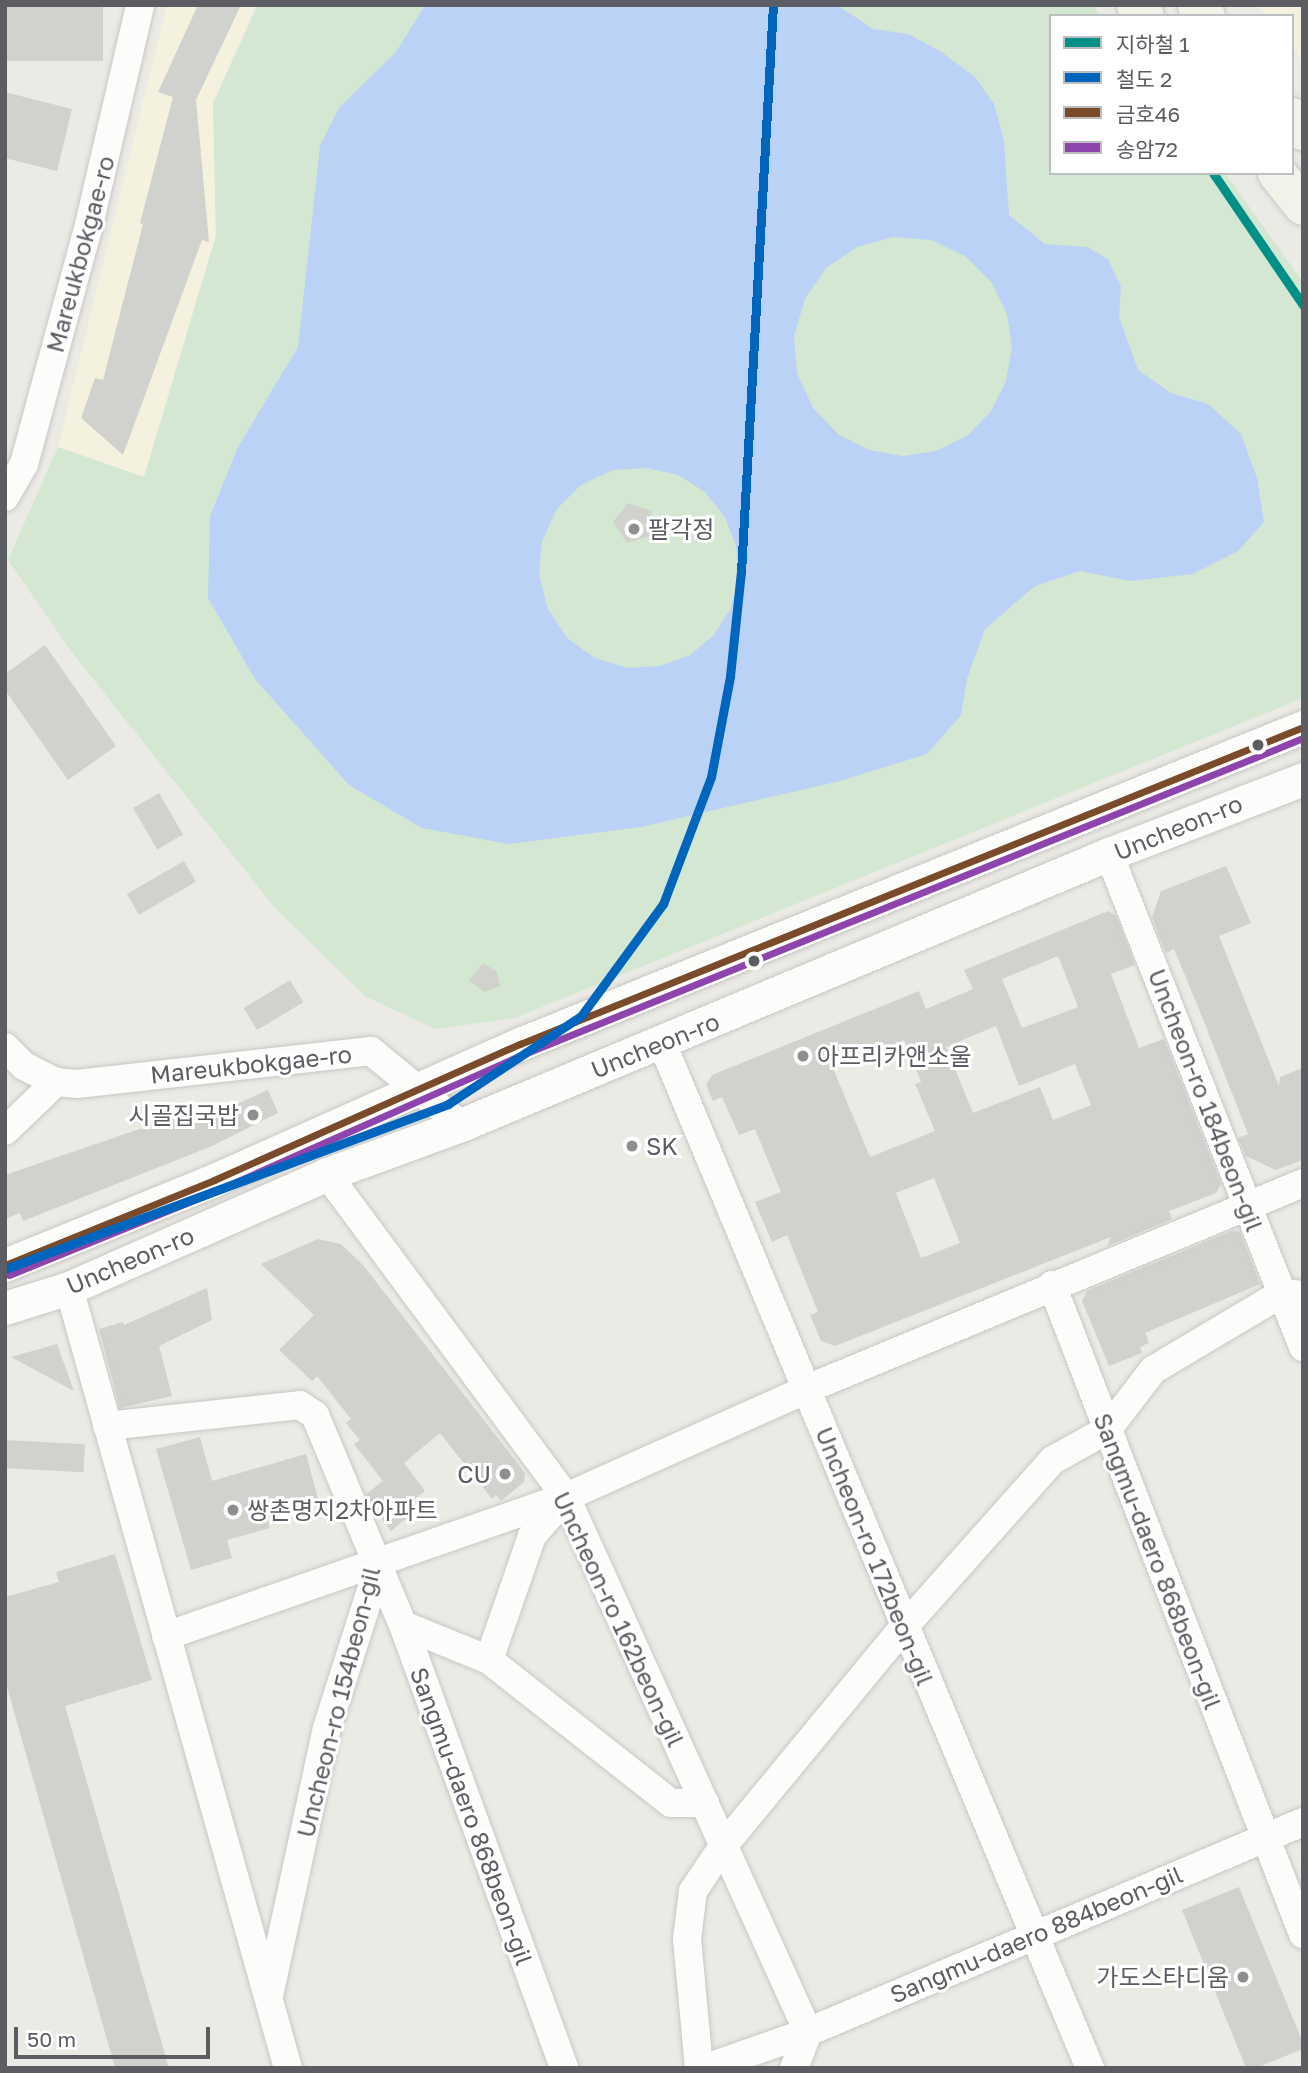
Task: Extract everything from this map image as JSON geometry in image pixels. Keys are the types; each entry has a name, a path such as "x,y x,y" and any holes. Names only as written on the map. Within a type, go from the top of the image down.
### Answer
{"main road":[{"path":"1279,175 1303,206"}],"street":[{"name":"Mareukbokgae-ro","path":"5,498 24,464 35,424 89,225 140,5"},
{"name":"Uncheon-ro","path":"5,1265 190,1191 520,1044 1303,727"},
{"name":"Uncheon-ro","path":"5,1308 69,1288 327,1174 461,1125 1109,854 1303,779"},
{"name":"Uncheon-ro 184beon-gil","path":"1109,854 1247,1206 1292,1294 1303,1347"},
{"name":"Uncheon-ro 172beon-gil","path":"662,1043 1031,1934 1090,2068"},
{"name":"Mareukbokgae-ro","path":"5,1047 24,1066 56,1082 77,1084 371,1051 461,1125"},
{"path":"5,1131 56,1082"},
{"name":"Uncheon-ro 162beon-gil","path":"327,1174 566,1497 808,2032"},
{"path":"166,1636 379,1565 566,1497 807,1389 1303,1183"},
{"name":"Sangmu-daero 868beon-gil","path":"1052,1285 1266,1837"},
{"name":"Uncheon-ro 154beon-gil","path":"69,1288 288,2068"},
{"path":"699,2068 687,1939 693,1891 724,1845 904,1628 1054,1460 1107,1430 1153,1370 1292,1294"},
{"name":"Uncheon-ro 154beon-gil","path":"107,1426 300,1405 315,1415 327,1435 379,1565 327,1728 268,2000"},
{"path":"489,1660 532,1536 566,1497"},
{"name":"Sangmu-daero 868beon-gil","path":"379,1565 564,2068"},
{"path":"403,1625 489,1660 671,1803 705,1803"},
{"name":"Sangmu-daero 884beon-gil","path":"706,2068 808,2032 1031,1934 1303,1822"},
{"path":"1266,1837 1303,1934"},
{"path":"794,2068 808,2032"}],"shaded area":[{"path":"167,5 256,5 213,103 216,241 144,477 58,447"},
{"path":"1257,5 1303,5 1303,61 1294,50 1294,14 1264,14"}],"green space":[{"path":"258,5 1092,5 1099,14 1049,14 1049,175 1226,175 1303,282 1303,698 515,1018 435,1029 365,996 274,907 71,651 8,560 58,447 144,477 216,235 213,103"}],"water":[{"path":"425,5 837,5 873,29 908,34 940,51 976,78 994,104 1004,141 1009,215 1045,244 1087,247 1108,259 1121,287 1119,317 1138,370 1171,393 1208,404 1241,434 1257,478 1264,522 1238,551 1193,574 1130,581 1080,571 1035,586 985,629 967,679 961,715 927,754 840,781 641,827 509,844 422,828 349,785 255,679 208,598 210,516 238,447 298,347 320,146 339,108 396,52","holes":["893,237 931,240 965,256 992,283 1007,314 1012,347 1006,381 991,411 967,436 936,451 903,456 869,450 839,435 813,408 797,373 794,336 805,299 826,268 857,247","647,468 678,475 705,492 725,517 736,546 739,577 731,608 714,635 690,655 660,666 628,668 595,658 567,638 548,609 539,575 542,541 557,509 581,485 613,470"]}],"building":[{"path":"5,5 103,5 103,61 5,61"},
{"path":"198,5 241,5 196,100 209,242 202,240 123,455 81,418 95,378 103,380 173,97 158,92"},
{"path":"5,92 72,109 57,171 5,158"},
{"name":"팔각정","path":"628,503 651,511 650,536 627,543 613,522"},
{"path":"45,645 116,746 68,780 5,690 5,674"},
{"path":"159,793 183,835 157,850 133,808"},
{"path":"184,861 196,882 139,915 127,894"},
{"path":"1226,866 1251,923 1219,936 1279,1086 1280,1077 1303,1068 1303,1160 1276,1170 1246,1156 1238,1138 1248,1134 1199,1009 1174,949 1166,953 1152,917 1161,891"},
{"path":"1108,911 1116,916 1135,965 1111,974 1139,1048 1164,1039 1221,1184 1216,1193 1169,1211 1172,1219 1107,1246 1111,1237 835,1346 821,1341 810,1315 818,1312 787,1235 772,1242 755,1202 781,1192 755,1129 739,1135 722,1097 713,1101 706,1085 712,1075 919,991 926,1009 973,989 964,970","holes":["1058,956 1078,1007 1022,1028 1002,979","996,1026 1019,1086 1075,1064 1091,1105 1053,1120 1040,1087 973,1113 946,1047","904,1040 921,1082 915,1084 935,1131 870,1157 830,1061 869,1045 873,1053","934,1178 960,1243 921,1258 896,1193"]},
{"path":"483,963 497,972 500,986 484,992 469,980"},
{"path":"290,980 303,1002 257,1030 244,1008"},
{"path":"268,1090 278,1113 212,1146 23,1221 20,1213 5,1219 5,1175 198,1109 202,1120"},
{"path":"1234,1230 1240,1232 1260,1284 1145,1333 1149,1343 1140,1347 1142,1353 1109,1366 1082,1301 1087,1291"},
{"path":"318,1239 341,1244 363,1265 525,1473 524,1482 501,1501 496,1495 492,1499 440,1433 404,1463 425,1491 407,1505 413,1513 391,1531 370,1504 366,1494 383,1481 354,1444 360,1440 346,1423 351,1419 317,1376 312,1381 279,1350 314,1315 261,1264"},
{"path":"207,1288 212,1320 159,1346 172,1396 120,1408 99,1329 123,1322 124,1325"},
{"path":"57,1344 74,1391 11,1357"},
{"name":"쌍촌명지2차아파트","path":"200,1437 212,1481 306,1454 319,1502 267,1518 270,1528 227,1540 232,1558 191,1570 156,1449"},
{"path":"5,1440 85,1444 83,1472 5,1468"},
{"path":"115,1554 152,1680 65,1706 169,2068 115,2068 5,1680 5,1597 59,1582 56,1572"},
{"name":"가도스타디움","path":"1239,1887 1303,2043 1303,2049 1256,2068 1246,2068 1182,1910"}],"metro line":[{"name":"1","path":"1214,175 1303,305"}],"rail line":[{"name":"2","path":"5,1269 448,1104 581,1016 663,904 711,777 730,676 741,572 773,5"}],"transit line":[{"name":"금호46","path":"5,1265 214,1180 520,1044 1303,727"},
{"name":"송암72","path":"9,1275 218,1190 524,1054 1303,738"}],"place":[{"name":"팔각정","path":"634,529"},
{"name":"아프리카앤소울","path":"803,1056"},
{"name":"시골집국밥","path":"253,1115"},
{"name":"SK","path":"632,1146"},
{"name":"CU","path":"505,1474"},
{"name":"쌍촌명지2차아파트","path":"233,1510"},
{"name":"가도스타디움","path":"1243,1977"}]}
